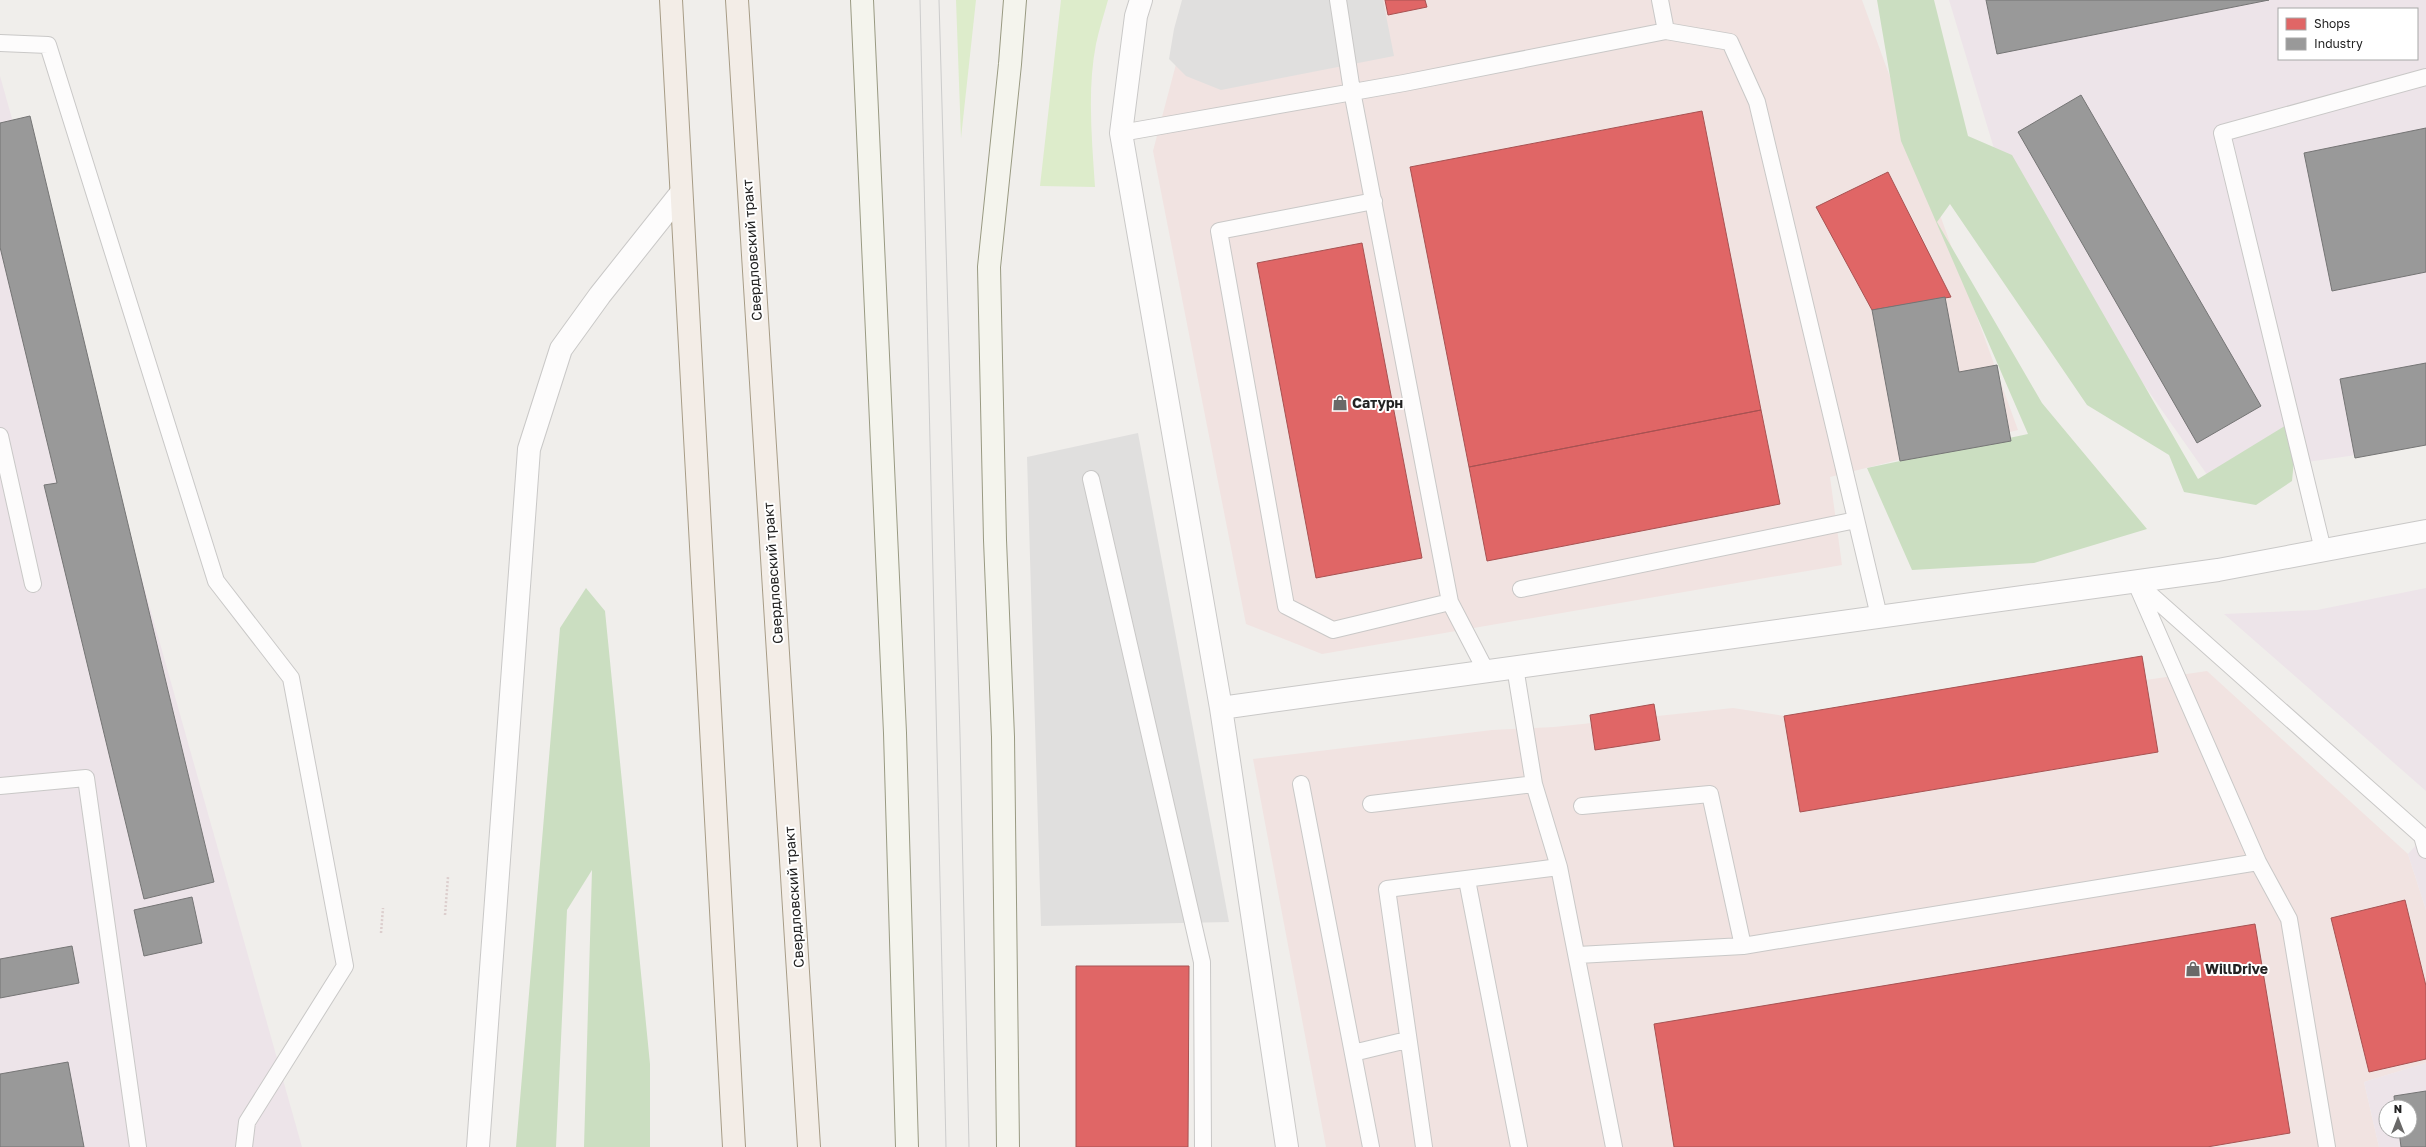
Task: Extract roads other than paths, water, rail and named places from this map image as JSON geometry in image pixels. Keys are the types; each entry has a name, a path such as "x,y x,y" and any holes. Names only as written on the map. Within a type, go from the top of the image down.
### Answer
{"main road":[{"path":"671,0 734,1137"},
{"name":"Свердловский тракт","path":"737,0 809,1147"},
{"path":"862,0 895,733 907,1147"},
{"path":"1008,1147 1003,737 995,540 989,267 1010,64 1014,0"}],"street":[{"path":"1141,0 1136,16 1121,132 1220,708 1287,1147"},
{"path":"478,1147 529,449 561,349 600,295 681,193"},
{"path":"1220,708 2218,570 2426,531"}],"lane":[{"path":"1338,0 1352,91 1450,602 1486,671"},
{"path":"1660,0 1666,31"},
{"path":"1121,132 1404,83 1666,31 1730,42 1757,102 1879,616"},
{"path":"0,43 48,45 216,582 291,678 345,966 247,1122 244,1147"},
{"path":"2323,550 2222,133 2426,76"},
{"path":"1374,201 1219,231 1286,606 1334,630 1450,602"},
{"path":"0,436 33,584"},
{"path":"1091,479 1202,962 1203,1147"},
{"path":"1521,589 1856,520"},
{"path":"2135,581 2422,836 2426,850"},
{"path":"2135,581 2258,862 2289,919 2327,1147"},
{"path":"1515,667 1534,784 1559,867 1578,955 1614,1147"},
{"path":"0,786 86,778 138,1147"},
{"path":"1301,784 1371,1147"},
{"path":"1371,804 1534,784"},
{"path":"1582,806 1710,794 1743,946"},
{"path":"1578,955 1743,946 2258,862"},
{"path":"1424,1147 1387,889 1467,880 1559,867"},
{"path":"1467,880 1519,1147"},
{"path":"1353,1053 1408,1040"}],"tram line":[{"path":"920,0 946,1147"},
{"path":"939,0 960,735 969,1147"}],"place":[{"name":"Сатурн","path":"1340,403"},
{"name":"WillDrive","path":"2193,969"}]}
